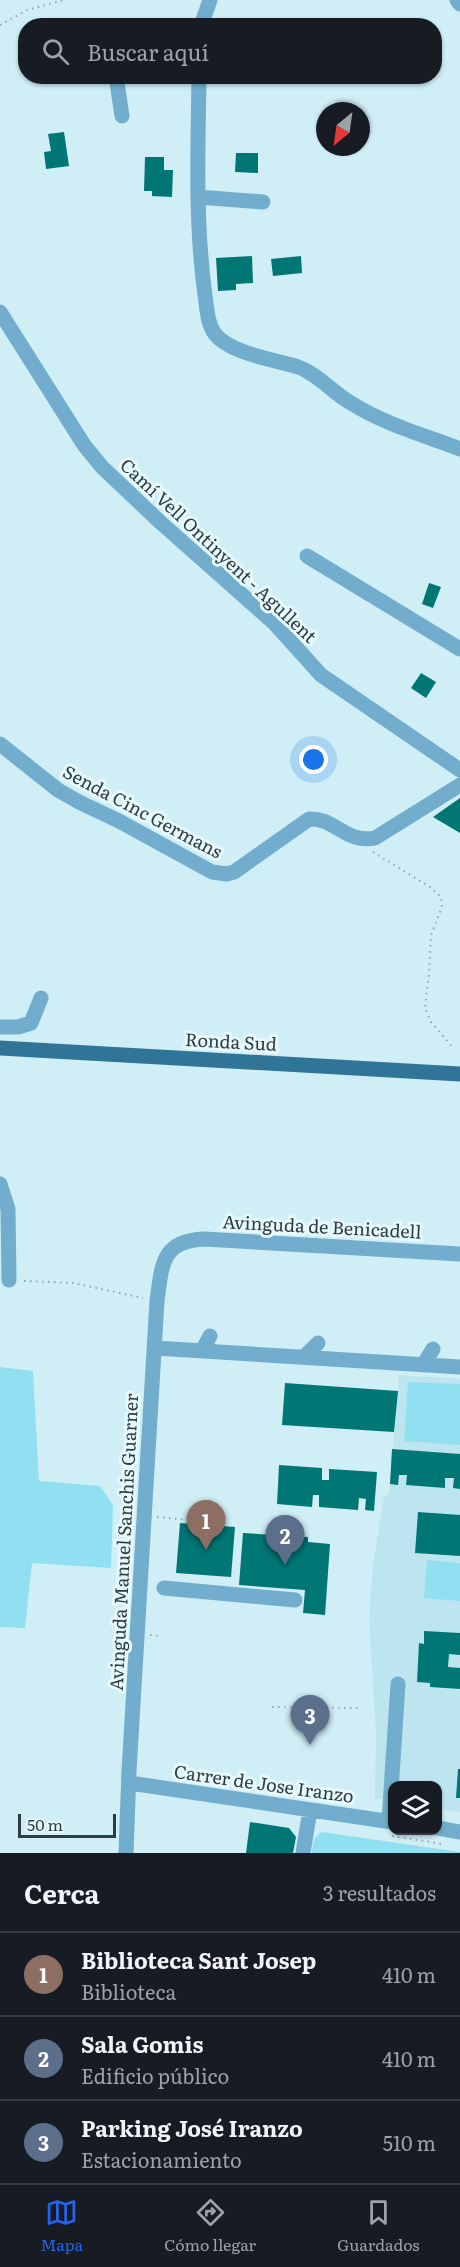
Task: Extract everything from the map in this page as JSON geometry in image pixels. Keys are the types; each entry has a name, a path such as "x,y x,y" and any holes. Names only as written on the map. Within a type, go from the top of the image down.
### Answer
{"main road":[{"name":"Ronda Sud","path":"0,1048 456,1075"}],"street":[{"path":"204,18 210,0"},
{"path":"458,0 460,4"},
{"path":"117,84 122,116"},
{"path":"199,84 198,196 201,268 208,320 214,333 224,343 302,368 350,403 375,416 460,449"},
{"path":"198,196 262,202"},
{"name":"Camí Vell Ontinyent - Agullent","path":"0,312 84,445 102,467 274,623 321,675 460,770"},
{"path":"307,556 460,649"},
{"name":"Senda Cinc Germans","path":"0,744 66,795 212,872 227,874 234,872 309,819 321,820 350,836 366,840"},
{"path":"366,840 375,838 460,785"},
{"path":"0,1027 18,1027 31,1023 41,998"},
{"path":"0,1184 8,1209 9,1280"},
{"name":"Avinguda de Benicadell","path":"183,1242 212,1239 460,1254"},
{"name":"Avinguda Manuel Sanchis Guarner","path":"126,1853 157,1301 164,1259 168,1252 183,1242"},
{"path":"202,1351 210,1336"},
{"path":"304,1357 318,1342"},
{"path":"154,1348 460,1367"},
{"path":"423,1365 433,1349"},
{"path":"164,1588 295,1600"},
{"path":"393,1781 398,1684"},
{"name":"Carrer de Jose Iranzo","path":"130,1783 388,1822"},
{"path":"303,1853 310,1810"},
{"path":"442,1829 460,1832"}],"path":[{"path":"0,25 27,10 64,0"},
{"path":"366,840 369,849 430,887 441,897 442,907 431,935 425,1008 431,1023 454,1049"},
{"path":"9,1280 73,1283 157,1301"},
{"path":"145,1517 201,1521"},
{"path":"149,1635 150,1628"},
{"path":"272,1707 359,1708"}],"shaded area":[{"path":"0,1367 33,1371 39,1481 100,1486 113,1505 111,1568 32,1563 25,1628 0,1627"},
{"path":"399,1375 460,1379 460,1812 442,1810 442,1781 388,1781 388,1800 375,1798 376,1731 369,1618 373,1565 384,1496 389,1494"},
{"path":"408,1382 460,1384 460,1445 404,1441"},
{"path":"427,1560 460,1563 460,1601 424,1598"},
{"path":"322,1832 460,1853 312,1853 315,1838"}],"building":[{"path":"64,132 69,166 46,169 44,152 51,151 48,134"},
{"path":"236,153 258,153 258,173 235,172"},
{"path":"145,157 164,157 164,170 173,170 172,197 152,196 152,191 144,191"},
{"path":"252,256 253,283 236,284 236,290 218,291 216,258"},
{"path":"301,256 302,273 273,276 271,259"},
{"path":"429,583 441,587 433,608 422,604"},
{"path":"421,673 436,682 426,698 411,688"},
{"path":"460,798 460,833 433,817"},
{"path":"285,1383 398,1391 394,1432 282,1425"},
{"path":"392,1449 460,1454 460,1489 453,1488 454,1478 445,1478 445,1488 406,1485 407,1475 399,1475 398,1485 390,1484"},
{"path":"279,1465 322,1468 322,1480 329,1480 329,1469 377,1472 374,1511 365,1510 366,1499 359,1498 358,1510 319,1507 319,1495 313,1495 312,1507 277,1504"},
{"path":"418,1512 460,1515 460,1556 415,1553"},
{"path":"180,1523 235,1527 231,1577 176,1573"},
{"path":"243,1533 308,1537 308,1542 330,1544 325,1615 303,1613 305,1590 239,1585"},
{"path":"424,1631 460,1633 460,1655 449,1654 448,1667 460,1668 460,1689 430,1687 430,1683 417,1682 419,1643 424,1644"},
{"path":"458,1769 460,1769 460,1798 456,1798"},
{"path":"250,1822 289,1828 296,1837 293,1853 246,1853"}],"place":[{"name":"Biblioteca Sant Josep","path":"206,1550"},
{"name":"Sala Gomis","path":"285,1565"},
{"name":"Parking José Iranzo","path":"310,1745"}]}
